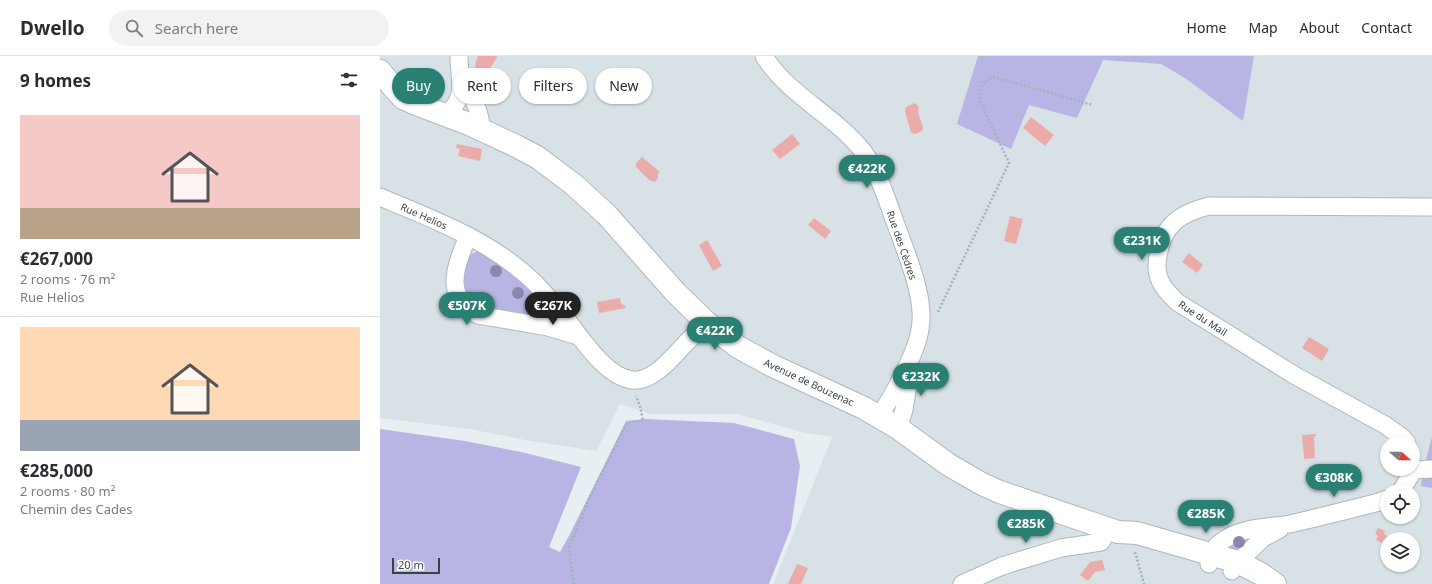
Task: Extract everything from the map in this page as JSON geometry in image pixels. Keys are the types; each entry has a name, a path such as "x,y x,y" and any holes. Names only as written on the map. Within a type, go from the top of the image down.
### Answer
{"street":[{"name":"Rue des Cèdres","path":"764,56 796,91 850,137 872,164 880,182 913,276 921,308 921,321 918,336 910,360 893,396 878,416"},
{"path":"445,115 454,108 460,93 459,62"},
{"path":"459,62 481,119 481,129"},
{"name":"Avenue de Bouzenac","path":"380,71 403,98 481,129 537,157 573,184 607,215 676,292 707,323 728,340 747,352 878,416 898,428 949,465 982,484 1007,494 1114,530 1137,533 1210,559 1261,574 1275,584"},
{"name":"Rue Helios","path":"380,197 468,236 504,256 536,284 598,359 625,379 640,380"},
{"name":"Rue du Mail","path":"1401,436 1385,425 1294,375 1182,306 1162,285 1158,275 1157,263 1162,240 1167,230 1175,221 1186,214 1209,206 1432,207"},
{"name":"Rue Helios","path":"468,236 458,260 455,274 455,289 460,301 469,311 478,315 563,330 578,336"},
{"path":"640,380 653,374 662,367 707,323"},
{"name":"Rue des Cèdres","path":"898,428 910,374 910,360"},
{"path":"1420,470 1432,469"},
{"path":"1210,559 1213,549 1220,542 1234,534 1289,524 1380,502"},
{"path":"1235,567 1263,538 1289,524"},
{"path":"962,584 1002,566 1061,548 1101,542 1114,530"},
{"name":"Avenue de Bouzenac","path":"1235,567 1260,584"}],"path":[{"path":"921,321 931,319 940,310 1009,163 979,99 982,85 994,77 1093,105"},
{"path":"574,584 569,548 588,501 627,423 643,421 640,406 636,398 640,380"},
{"path":"1135,553 1144,584"}],"shaded area":[{"path":"380,56 1432,56 1432,584 773,584 832,437 801,432 737,414 651,414 620,404 596,451 525,440 470,429 380,418"},
{"path":"478,56 497,56 490,68 475,68"},
{"path":"978,56 1254,56 1243,121 1185,78 1161,64 1103,60 1077,118 1029,105 1011,149 957,124"},
{"path":"915,103 919,107 918,112 923,128 922,131 915,134 911,133 905,111 906,107"},
{"path":"1031,117 1054,135 1045,146 1023,128"},
{"path":"792,134 800,144 780,159 772,150"},
{"path":"457,144 482,149 480,161 458,156 460,149 456,148"},
{"path":"642,157 660,172 655,182 649,180 636,167 636,163"},
{"path":"1010,216 1023,219 1016,244 1004,241"},
{"path":"814,218 831,231 825,239 808,225"},
{"path":"707,240 722,266 713,271 699,245"},
{"path":"480,251 484,252 516,276 546,309 547,312 543,318 482,308 474,304 467,294 463,275 466,262 470,256"},
{"path":"1189,253 1203,265 1197,273 1182,262"},
{"path":"620,298 621,304 626,308 599,313 597,302"},
{"path":"1309,337 1329,349 1322,361 1302,348"},
{"path":"645,419 734,423 794,439 800,466 791,528 769,584 380,584 380,429 465,441 521,452 581,467 549,547 560,552 626,421"},
{"path":"1316,434 1314,437 1315,458 1304,459 1302,435"},
{"path":"1432,437 1432,462 1426,460"},
{"path":"1432,475 1432,488 1421,486 1422,477"},
{"path":"1378,528 1385,531 1380,532 1380,542 1376,540 1378,536 1375,534"},
{"path":"1250,537 1252,539 1235,552 1226,548 1229,545"},
{"path":"1102,560 1105,570 1095,572 1088,581 1080,575 1090,562"},
{"path":"797,564 808,568 801,584 788,584"}]}
